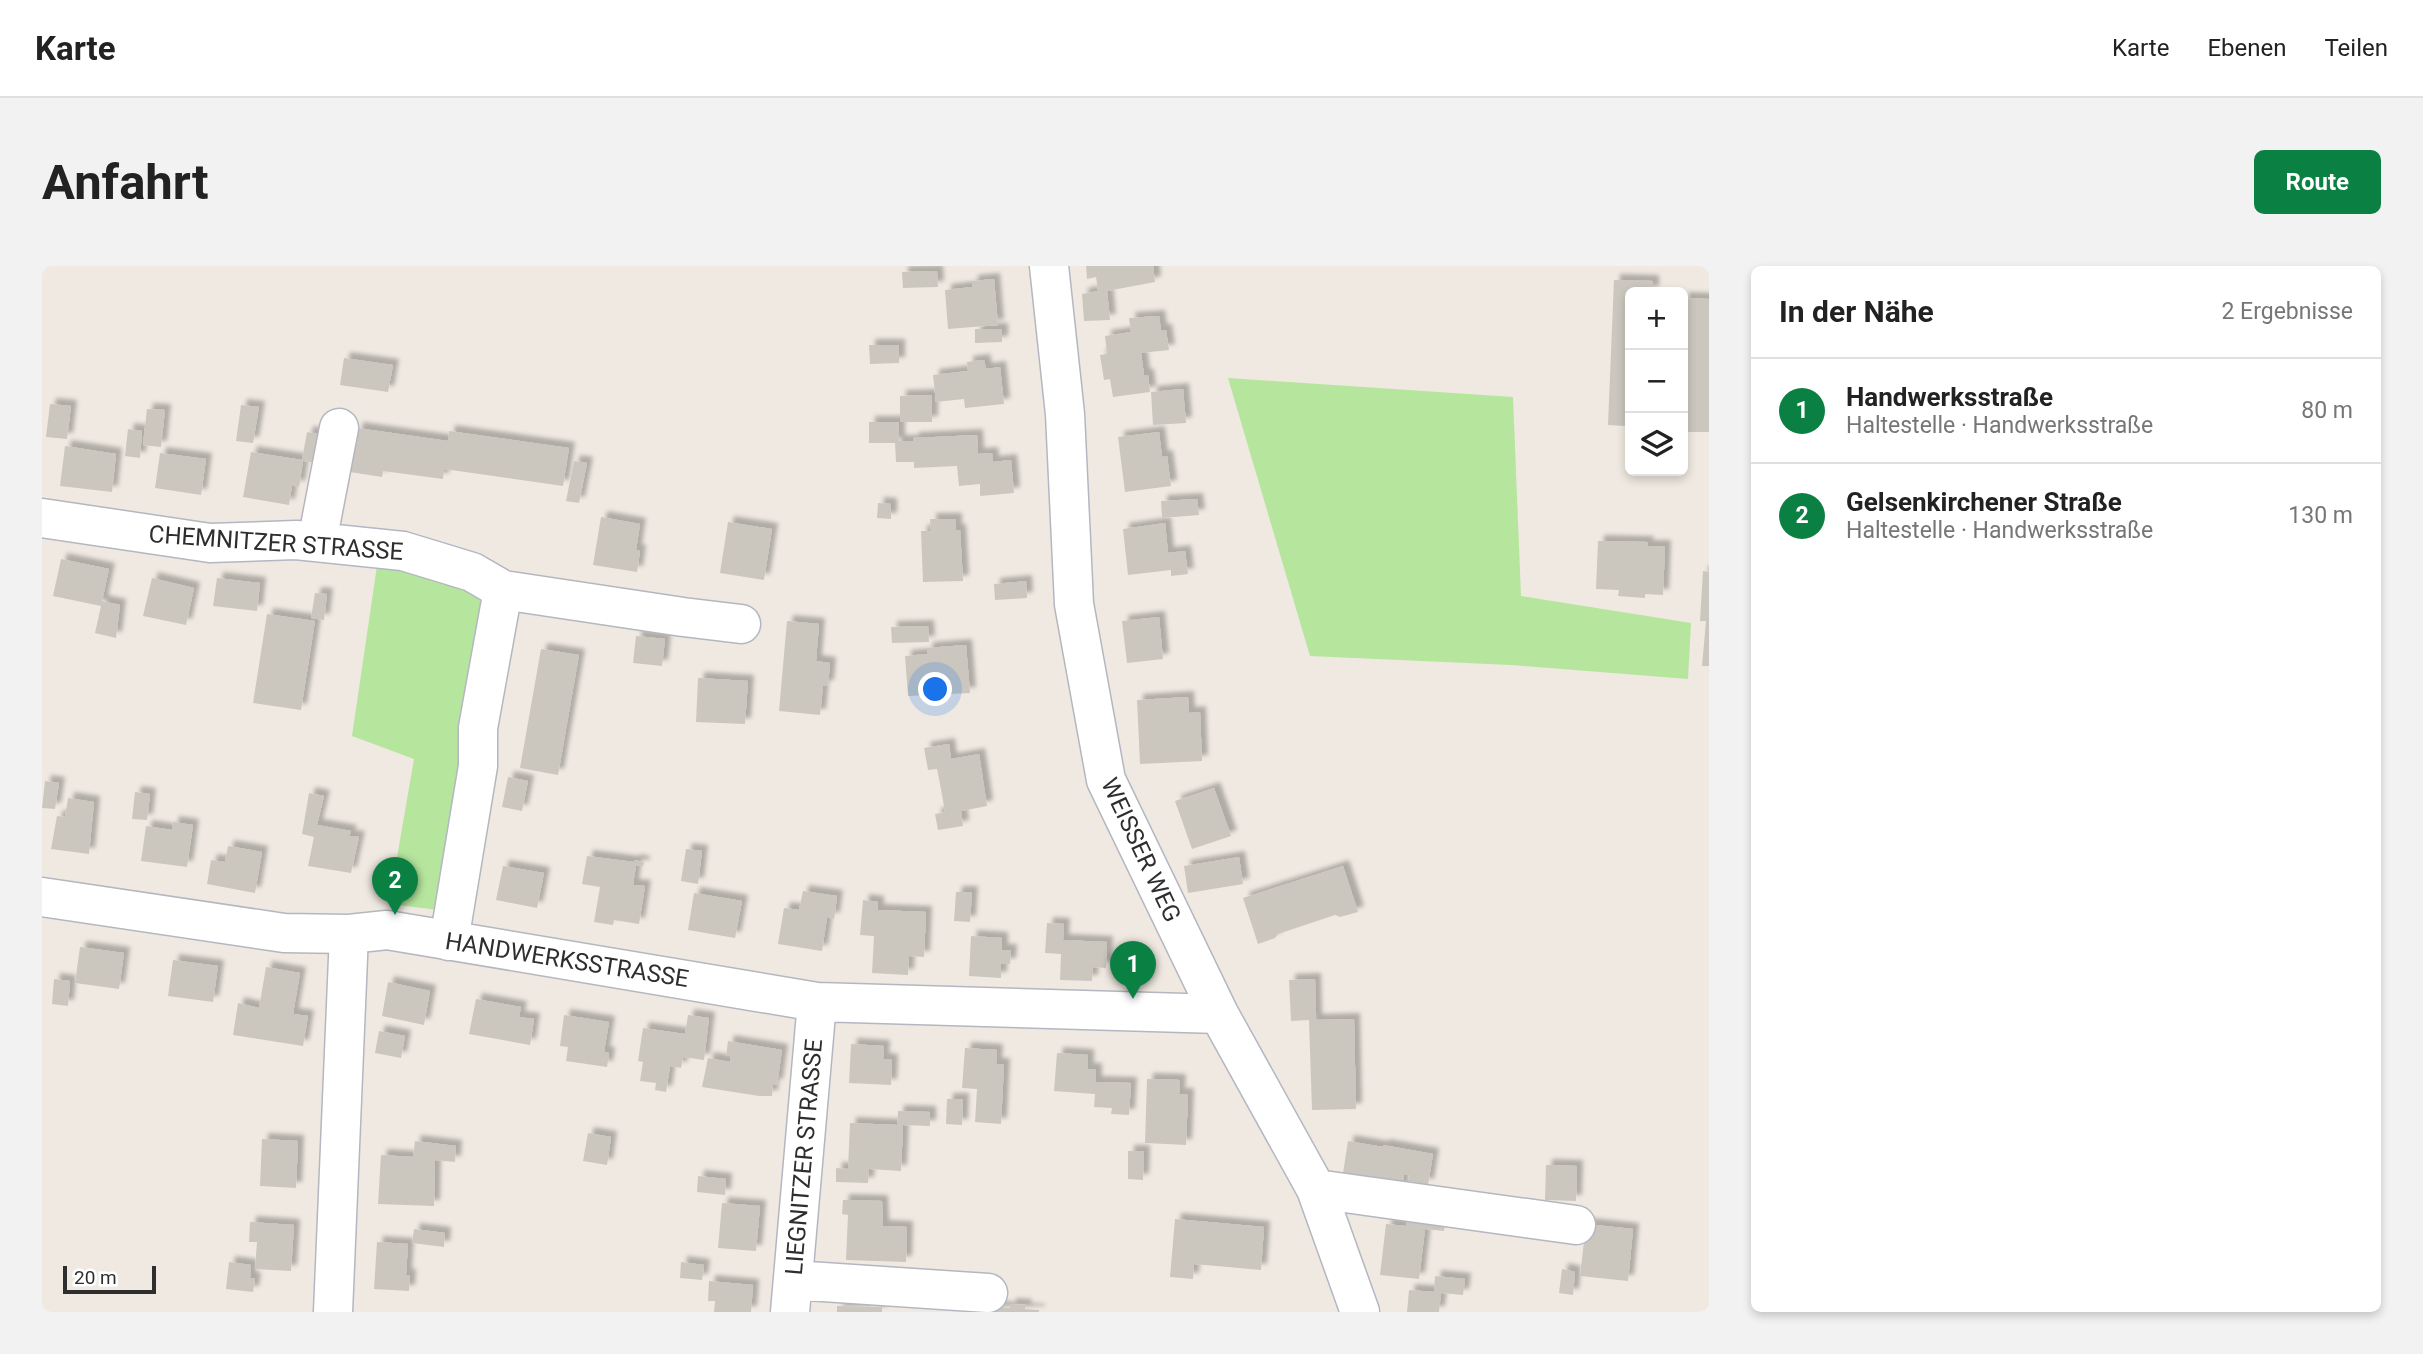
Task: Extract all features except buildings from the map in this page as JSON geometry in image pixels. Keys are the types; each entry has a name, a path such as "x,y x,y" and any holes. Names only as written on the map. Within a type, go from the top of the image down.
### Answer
{"street":[{"name":"WEISSER WEG","path":"1049,266 1065,414 1074,604 1106,780 1219,1014 1316,1189 1360,1312"},
{"path":"317,542 339,428"},
{"name":"CHEMNITZER STRASSE","path":"42,518 210,543 296,540 404,551 472,572 503,590 741,624"},
{"path":"449,941 478,766 478,728 503,590"},
{"name":"HANDWERKSSTRASSE","path":"42,897 284,933 348,934 387,930 817,1002 1219,1014"},
{"path":"333,1312 348,934"},
{"name":"LIEGNITZER STRASSE","path":"792,1296 817,1002"},
{"path":"1316,1189 1576,1225"},
{"path":"792,1296 988,1293"}],"green space":[{"path":"1228,378 1513,397 1521,596 1691,623 1688,679 1511,665 1310,656"},
{"path":"378,559 483,588 438,910 389,904 414,759 352,736"}],"place":[{"name":"Gelsenkirchener Straße","path":"395,915"},
{"name":"Handwerksstraße","path":"1133,999"}]}
